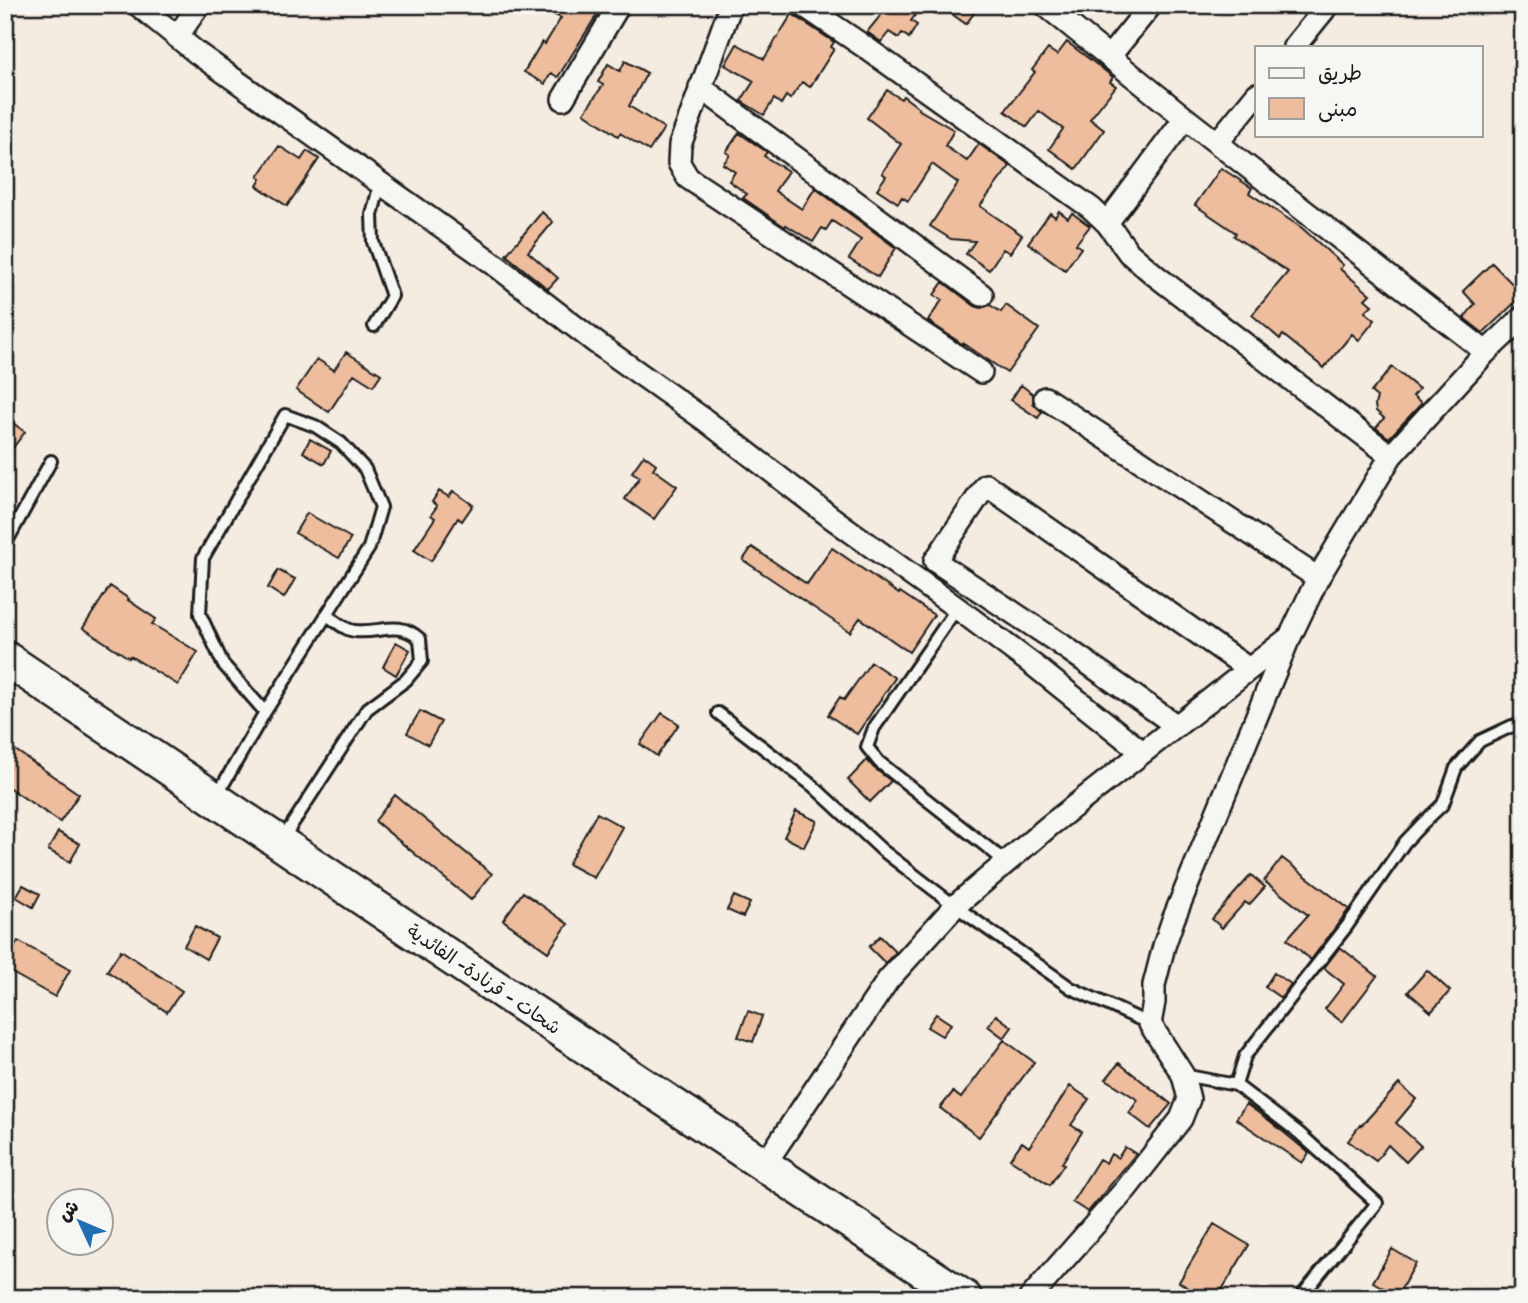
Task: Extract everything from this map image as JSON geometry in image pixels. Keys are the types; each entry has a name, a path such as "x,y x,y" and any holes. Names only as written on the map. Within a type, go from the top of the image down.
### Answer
{"main road":[{"name":"شحات - قرنادة- الفائدية","path":"5,658 965,1298"}],"street":[{"path":"138,5 177,37 490,261 595,342 705,420 832,518 1036,667 1142,752"},
{"path":"177,37 199,5"},
{"path":"564,99 619,5"},
{"path":"731,5 680,145 679,163 688,178 981,372"},
{"path":"803,5 1091,208 1107,223 1129,253 1156,276 1391,456"},
{"path":"1045,5 1185,118 1486,352"},
{"path":"1109,57 1151,5"},
{"path":"1295,46 1328,5"},
{"path":"700,87 982,295"},
{"path":"1217,143 1255,96"},
{"path":"1107,223 1185,118"},
{"path":"1030,1298 1126,1189 1181,1119 1189,1099 1183,1075 1150,1024 1154,985 1173,920 1303,606 1391,456 1486,352 1523,317"},
{"path":"1045,398 1318,578"},
{"path":"1177,726 1059,643 935,561 986,485 1249,669"},
{"path":"765,1164 888,980 955,906 1142,752 1290,637"}],"lane":[{"path":"374,326 392,296 373,242 372,215 380,183"},
{"path":"215,799 265,712 369,548 381,508 365,469 341,443 315,425 285,415 203,558 200,614 223,664 265,712"},
{"path":"5,545 51,461"},
{"path":"957,608 874,728 867,747 878,762 1006,862"},
{"path":"280,843 367,709 406,680 422,661 420,639 409,629 353,632 326,615"},
{"path":"718,713 813,786 882,850 955,906 1071,988 1150,1024"},
{"path":"1236,1085 1245,1056 1348,926 1405,842 1443,804 1456,768 1480,741 1512,726 1523,728"},
{"path":"1183,1075 1236,1085 1299,1133 1377,1203 1300,1298"}],"building":[{"path":"561,5 603,5 558,77 551,73 545,84 524,72 542,42 545,44 561,18 555,15"},
{"path":"889,5 922,5 911,21 917,25 909,38 902,33 899,38 889,32 881,42 867,32"},
{"path":"939,5 980,5 966,24"},
{"path":"792,14 834,42 831,47 834,49 810,87 802,82 790,99 786,96 781,104 774,99 764,115 741,101 754,81 725,65 737,44 764,59"},
{"path":"1067,42 1113,77 1110,82 1116,86 1090,119 1104,130 1076,169 1049,149 1063,129 1039,111 1027,127 1005,111 1035,72 1032,70 1048,49 1057,55"},
{"path":"625,61 647,73 629,106 664,128 649,151 620,133 618,136 584,113 603,85 598,82 608,64 620,71"},
{"path":"887,90 901,99 903,96 918,109 954,130 945,146 967,161 979,144 1010,166 980,206 1022,235 1010,253 1003,249 989,270 966,254 975,241 951,239 930,226 958,183 932,164 908,201 902,197 898,203 877,189 886,176 882,173 901,144 867,118"},
{"path":"739,133 767,152 764,156 788,171 775,191 802,209 815,188 896,248 878,277 849,259 861,240 832,221 826,230 822,228 813,242 786,225 785,227 743,198 747,194 729,181 735,172 723,164 730,155 726,152"},
{"path":"279,146 301,160 307,151 319,159 287,206 257,186 261,179 258,177"},
{"path":"1221,168 1252,188 1249,193 1302,228 1343,265 1340,269 1370,294 1365,299 1372,305 1365,312 1375,320 1359,340 1352,334 1324,368 1283,335 1280,339 1252,315 1288,272 1234,236 1236,233 1195,205"},
{"path":"1059,211 1068,218 1072,213 1090,226 1076,244 1081,248 1065,270 1028,243 1050,213 1055,217"},
{"path":"542,212 553,222 528,252 558,278 548,289 506,255"},
{"path":"1492,263 1523,295 1483,333 1464,318 1475,304 1463,291"},
{"path":"943,282 975,306 981,308 990,305 1001,312 1006,305 1039,329 1007,373 928,321 942,300 934,295"},
{"path":"346,352 381,374 373,386 354,374 329,412 296,390 317,359 334,370"},
{"path":"1392,367 1419,389 1413,396 1422,403 1389,438 1376,428 1384,418 1376,411 1377,397 1371,392"},
{"path":"1021,385 1033,394 1033,403 1042,412 1038,418 1011,400"},
{"path":"5,417 25,432 5,458"},
{"path":"310,439 331,451 324,464 303,452"},
{"path":"644,455 656,464 653,469 677,486 654,519 625,499 640,477 632,472"},
{"path":"439,491 449,497 453,491 473,505 462,521 458,518 431,561 414,550 435,518 431,515 437,506 432,502"},
{"path":"307,513 351,538 339,558 295,533"},
{"path":"752,547 807,584 832,548 934,615 909,652 860,618 850,632 743,560"},
{"path":"278,570 295,579 284,598 268,588"},
{"path":"110,586 156,619 152,624 198,652 178,685 83,628"},
{"path":"396,642 410,650 396,675 383,667"},
{"path":"871,662 895,678 857,734 828,715 840,697 844,700"},
{"path":"420,711 441,722 428,745 407,733"},
{"path":"662,713 679,724 657,756 640,744"},
{"path":"5,743 79,794 60,822 5,785"},
{"path":"867,760 891,781 870,802 848,780"},
{"path":"395,795 492,874 471,900 375,821"},
{"path":"796,811 817,821 804,847 784,837"},
{"path":"597,813 622,827 594,878 568,864"},
{"path":"58,832 80,844 70,862 48,850"},
{"path":"1282,858 1349,909 1311,960 1287,939 1308,915 1264,881"},
{"path":"1251,875 1265,887 1249,905 1245,902 1222,928 1212,919"},
{"path":"23,885 40,894 33,907 16,897"},
{"path":"523,892 568,924 548,952 503,920"},
{"path":"734,896 750,903 743,917 727,910"},
{"path":"195,926 217,938 206,959 184,946"},
{"path":"880,936 896,952 885,963 869,947"},
{"path":"18,941 70,970 55,997 5,969 5,963"},
{"path":"1340,947 1377,976 1342,1022 1325,1009 1344,984 1324,968"},
{"path":"121,950 182,991 167,1012 107,971"},
{"path":"1427,970 1450,991 1431,1012 1408,992"},
{"path":"1274,973 1291,984 1281,998 1265,987"},
{"path":"748,1011 762,1016 753,1042 738,1037"},
{"path":"936,1014 951,1024 942,1036 927,1027"},
{"path":"996,1015 1012,1027 1004,1038 988,1026"},
{"path":"1004,1040 1034,1062 979,1137 940,1108 953,1092 961,1098"},
{"path":"1119,1063 1171,1104 1150,1129 1129,1113 1138,1100 1106,1079"},
{"path":"1399,1084 1416,1099 1396,1123 1421,1146 1406,1162 1388,1145 1376,1161 1348,1141"},
{"path":"1070,1086 1089,1099 1071,1125 1082,1132 1050,1185 1010,1159 1022,1142 1029,1147"},
{"path":"1246,1104 1309,1153 1302,1163 1236,1119"},
{"path":"1125,1147 1136,1154 1088,1212 1072,1202 1099,1159 1106,1163 1111,1154 1118,1158"},
{"path":"1214,1224 1249,1245 1217,1298 1204,1298 1179,1282"},
{"path":"1392,1249 1416,1263 1397,1296 1373,1282"}]}
